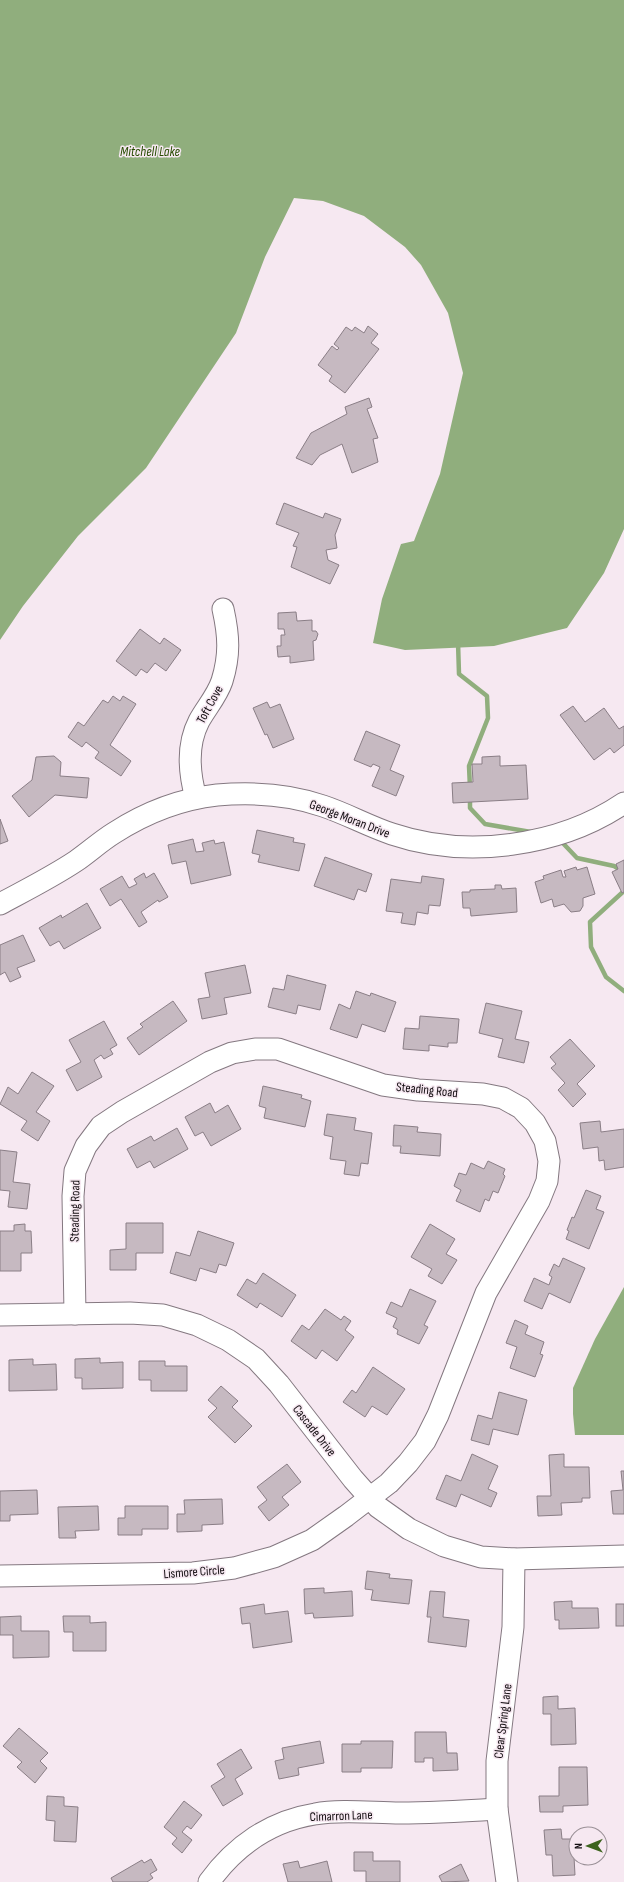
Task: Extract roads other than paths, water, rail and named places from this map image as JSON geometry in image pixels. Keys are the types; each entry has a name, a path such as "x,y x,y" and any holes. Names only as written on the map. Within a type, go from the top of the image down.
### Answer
{"street":[{"name":"Toft Cove","path":"196,798 191,779 190,759 192,738 199,720 221,683 228,659 228,633 223,609"},
{"name":"George Moran Drive","path":"0,904 36,885 77,860 114,832 146,815 180,802 196,798 216,795 252,793 289,797 324,806 393,835 432,844 470,848 508,846 547,838 606,814 624,803"},
{"name":"Steading Road","path":"75,1314 73,1196 75,1171 86,1146 101,1126 122,1112 210,1062 232,1053 255,1048 278,1049 383,1085 418,1090 483,1094 503,1098 521,1108 535,1123 545,1141 549,1161 547,1181 539,1201 486,1293 438,1415 425,1441 408,1463 389,1483 369,1498"},
{"name":"Cascade Drive","path":"0,1315 130,1313 163,1315 196,1325 228,1340 256,1359 279,1384 369,1498 378,1507 410,1529 444,1546 481,1556 514,1559 624,1556"},
{"name":"Lismore Circle","path":"0,1576 193,1573 234,1568 274,1557 312,1540 369,1498"},
{"name":"Clear Spring Lane","path":"507,1882 497,1809 497,1760 513,1627 514,1559"},
{"name":"Cimarron Lane","path":"209,1882 219,1868 240,1847 263,1831 289,1819 317,1813 402,1813 497,1809"}],"water":[{"name":"Mitchell Lake","path":"0,0 624,0 624,529 604,573 567,628 494,646 405,650 373,643 382,599 401,544 414,541 440,474 463,373 448,313 421,265 405,247 364,216 323,201 294,198 265,257 236,333 146,468 78,536 23,606 0,640"},
{"path":"624,1287 624,1435 575,1435 573,1388 595,1339"}],"waterway":[{"path":"458,642 459,674 487,696 488,718 469,766 470,788"},
{"path":"470,796 470,808 485,824 531,832"},
{"path":"559,839 577,858 614,866 624,872"},
{"path":"624,891 590,922 591,947 606,977 624,991"}]}
